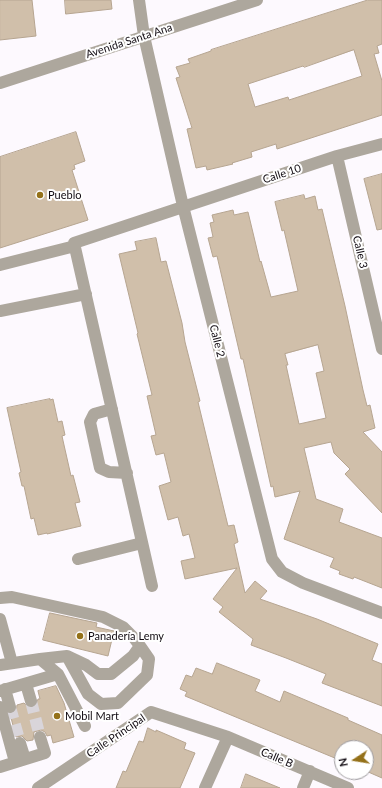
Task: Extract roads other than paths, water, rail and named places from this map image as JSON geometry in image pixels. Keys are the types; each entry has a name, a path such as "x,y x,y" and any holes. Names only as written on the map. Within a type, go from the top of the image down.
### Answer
{"street":[{"name":"Calle 2","path":"139,0 144,36 183,206 272,559 282,572 303,583 382,613"},
{"name":"Avenida Santa Ana","path":"0,83 257,0"},
{"name":"Calle 10","path":"75,246 74,243 183,206 337,156 382,144"},
{"name":"Calle 3","path":"337,156 378,310 382,349"},
{"path":"0,265 75,246 152,586"},
{"path":"0,311 86,294"},
{"path":"112,408 94,414 90,422 100,468 109,472 127,473"},
{"path":"78,559 142,543"},
{"path":"0,598 12,597 103,616 123,627 140,646 148,660 147,675 118,703 101,704 88,694 67,656"},
{"path":"0,619 6,664 67,656 86,665 98,674 111,674 133,656 140,646"},
{"path":"40,659 58,674 85,726"},
{"path":"20,761 5,707 3,690 58,674"},
{"path":"26,684 31,701"},
{"name":"Calle Principal","path":"38,788 151,712 245,744"},
{"path":"205,788 228,737"},
{"path":"0,767 45,753 40,738"},
{"path":"20,743 20,761"},
{"name":"Calle B","path":"245,744 348,788"},
{"path":"303,788 310,771"}],"tunnel":[{"path":"31,701 40,737"},
{"path":"10,707 20,743"}],"place":[{"name":"Pueblo","path":"40,195"},
{"name":"Panadería Lemy","path":"80,636"},
{"name":"Mobil Mart","path":"57,716"}]}
